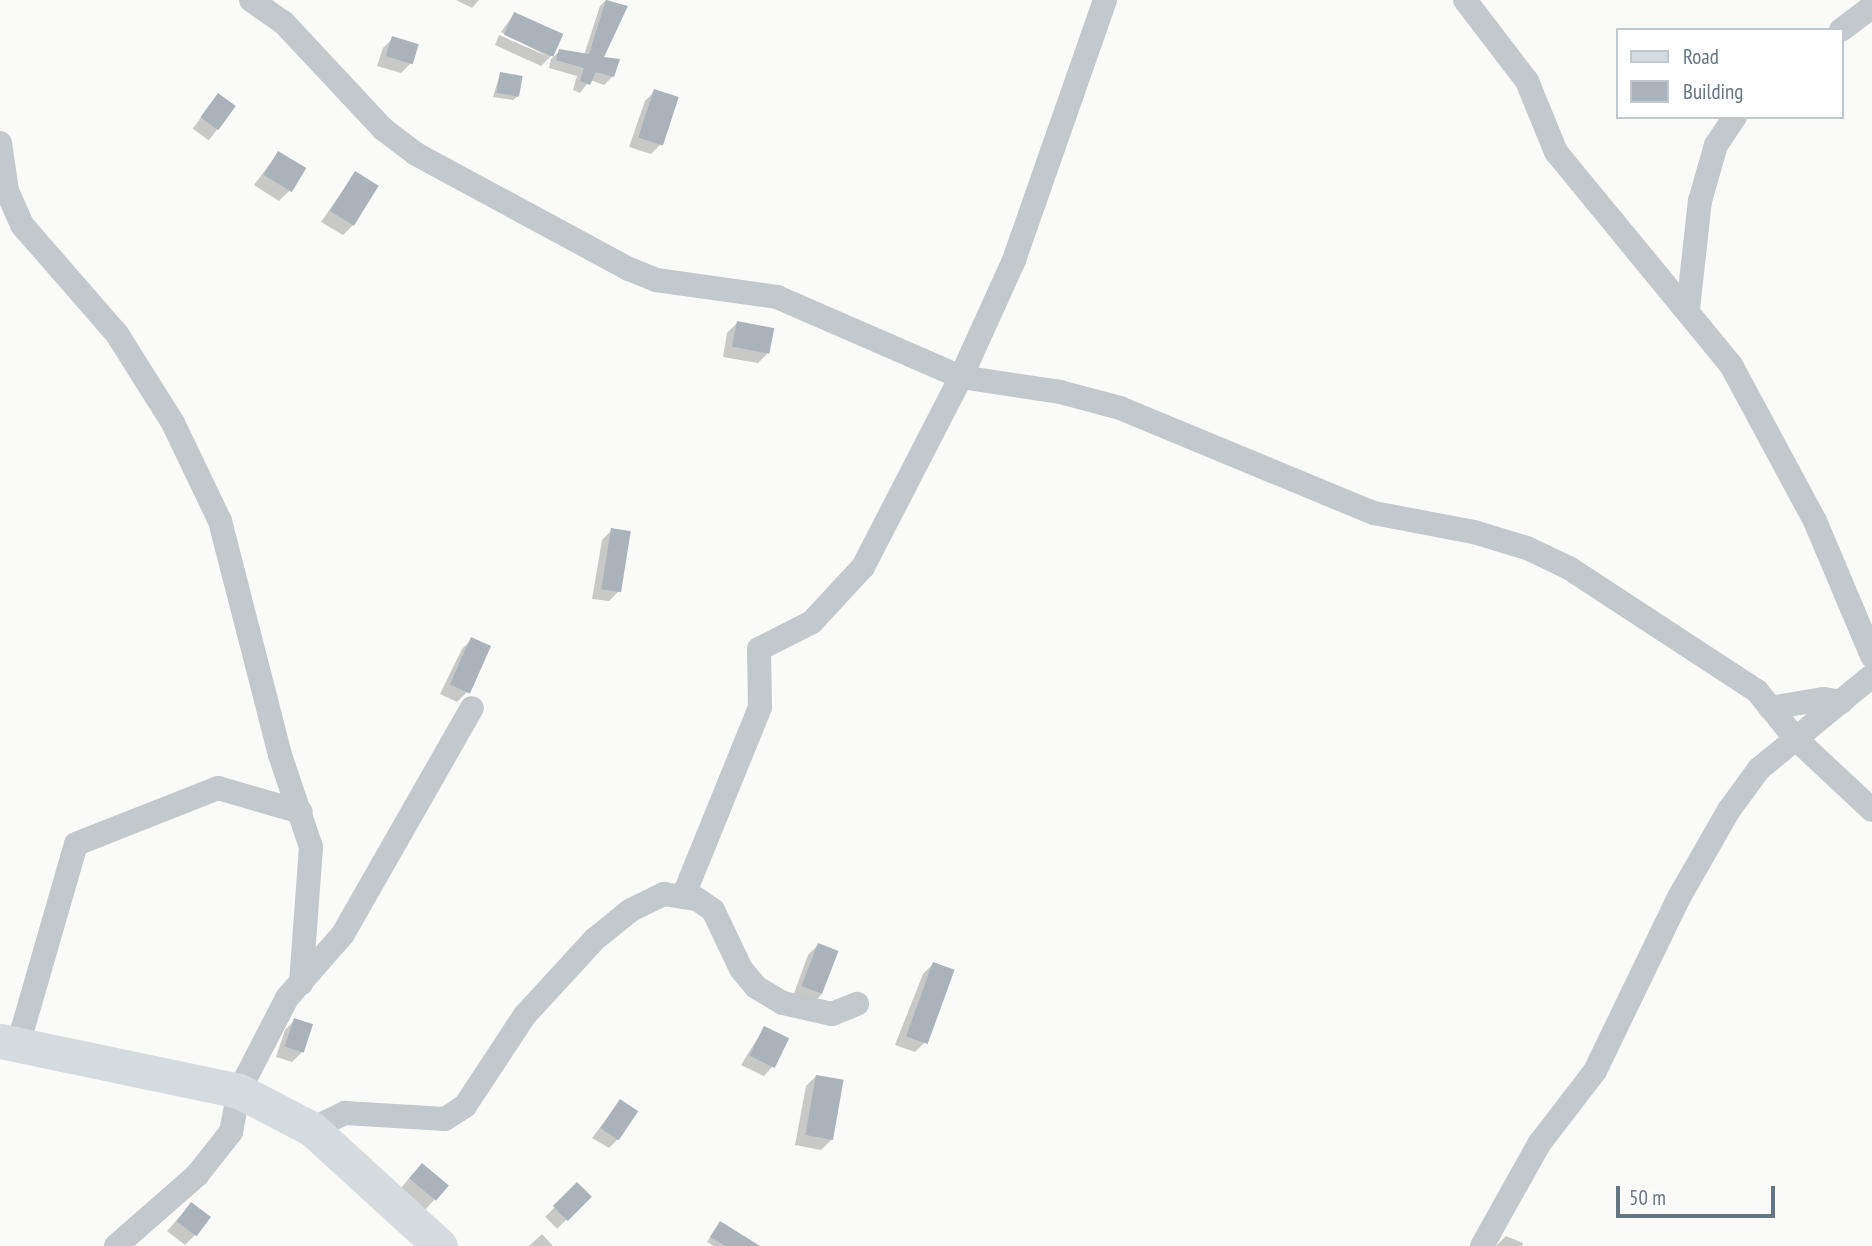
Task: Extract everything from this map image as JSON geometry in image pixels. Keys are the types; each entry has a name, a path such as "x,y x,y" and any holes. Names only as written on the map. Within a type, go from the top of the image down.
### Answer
{"main road":[{"path":"9,1043 239,1091 312,1129 440,1246"}],"street":[{"path":"251,0 283,22 383,129 416,154 629,269 656,280 777,297 961,377 1060,391 1120,408 1374,513 1527,548 1569,568 1712,657 1757,691 1795,738 1872,810"},
{"path":"683,897 760,707 759,649 812,622 863,567 961,377 1019,248 1105,0"},
{"path":"1465,0 1527,81 1556,152 1688,309 1731,365 1815,521 1872,656"},
{"path":"1844,28 1872,6"},
{"path":"1688,309 1700,201 1716,145 1734,119"},
{"path":"0,143 7,191 22,225 117,334 173,423 220,521 280,755 311,847 301,984"},
{"path":"1482,1246 1539,1144 1595,1071 1652,951 1729,810 1759,769 1872,676"},
{"path":"1770,708 1824,699 1842,702"},
{"path":"123,1243 197,1175 231,1132 239,1091 287,998 343,934 472,708"},
{"path":"9,1043 76,844 218,788 301,812"},
{"path":"312,1129 345,1114 424,1120 445,1119 455,1113 465,1106 525,1016 595,939 631,910 664,894 697,899 713,910 741,969 757,988 812,1013 832,1014 857,1004"}],"building":[{"path":"606,0 628,6 604,57 620,59 614,77 596,72 590,85 580,81 584,68 556,60 559,49 589,54"},
{"path":"514,12 563,34 553,57 504,35"},
{"path":"392,36 419,44 413,64 386,56"},
{"path":"500,72 523,76 519,97 496,93"},
{"path":"654,89 679,97 663,146 638,138"},
{"path":"218,93 236,106 218,130 200,117"},
{"path":"278,151 306,168 292,192 264,175"},
{"path":"355,171 379,186 354,226 330,211"},
{"path":"737,321 774,328 769,354 732,347"},
{"path":"611,528 631,531 621,592 601,589"},
{"path":"471,637 491,646 470,693 450,685"},
{"path":"818,943 839,951 822,994 802,986"},
{"path":"933,962 955,970 928,1044 906,1036"},
{"path":"294,1018 313,1024 304,1053 285,1047"},
{"path":"764,1026 789,1038 775,1068 750,1056"},
{"path":"816,1075 844,1080 833,1140 805,1135"},
{"path":"620,1099 638,1111 619,1140 600,1128"},
{"path":"422,1163 449,1185 436,1201 409,1178"},
{"path":"577,1182 592,1197 568,1221 553,1206"},
{"path":"191,1202 211,1217 197,1236 177,1221"},
{"path":"720,1221 760,1246 726,1246 710,1237"}]}
